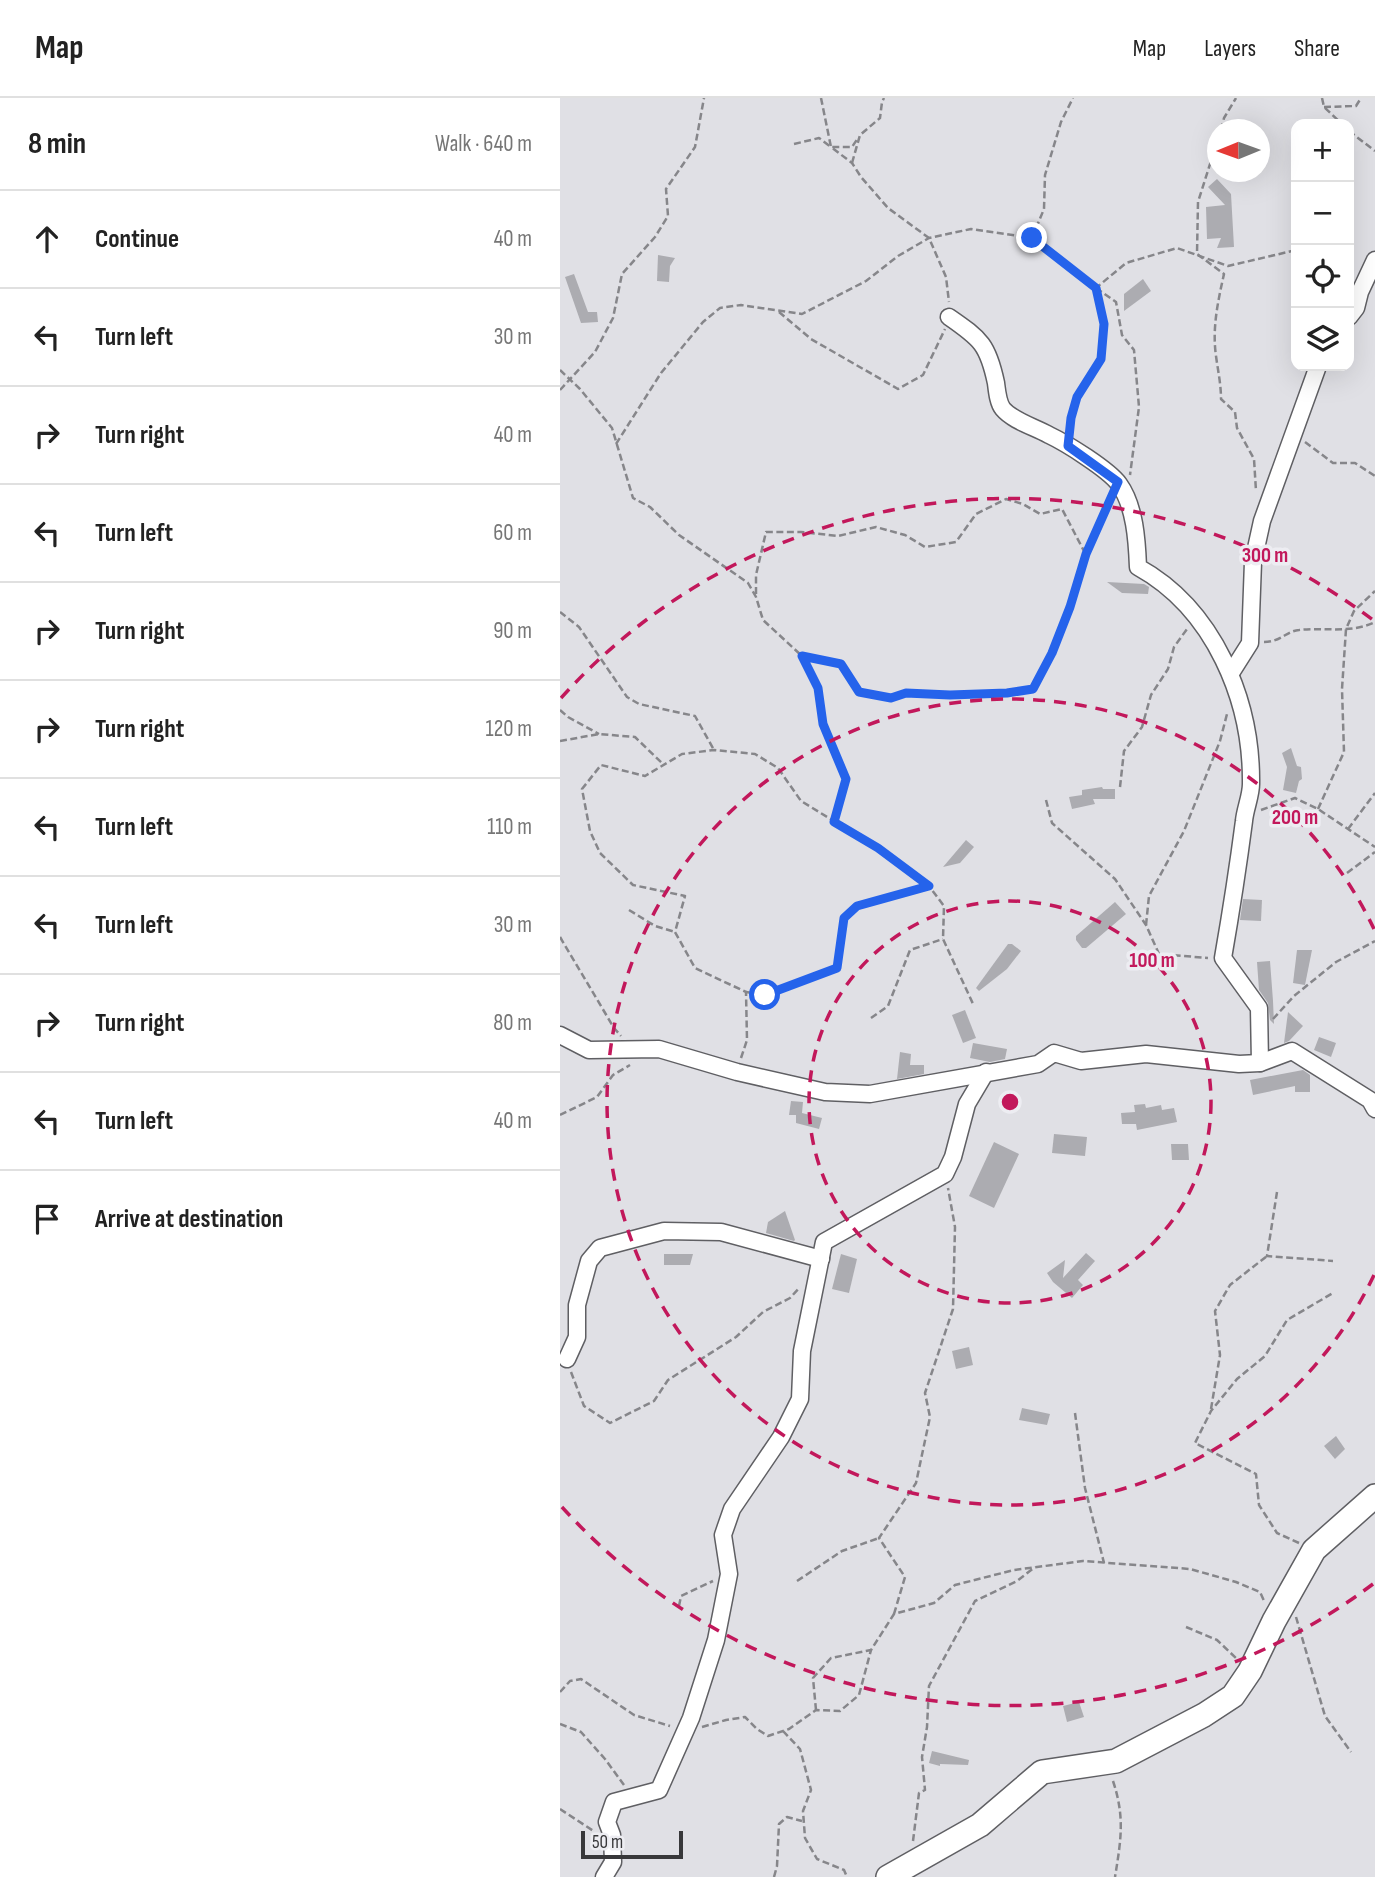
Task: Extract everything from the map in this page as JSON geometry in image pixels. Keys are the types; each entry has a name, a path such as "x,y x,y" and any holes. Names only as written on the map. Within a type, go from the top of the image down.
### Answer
{"street":[{"path":"1354,311 1375,260"},
{"path":"948,317 984,345 990,355 1001,407 1068,446 1118,482 1128,501 1137,546 1138,567 1152,575 1186,605 1213,640 1231,673 1245,724 1251,786 1223,958 1259,1008 1260,1063"},
{"path":"1231,673 1250,643 1253,562 1262,521 1316,371"},
{"path":"560,1035 589,1050 659,1049 737,1072 825,1092 870,1094 1038,1064 1054,1053 1081,1061 1146,1054 1239,1064 1260,1063 1292,1051 1370,1100 1375,1109"},
{"path":"604,1877 613,1862 612,1835 607,1822 614,1802 659,1790 687,1727 716,1640 729,1574 723,1535 732,1509 781,1437 800,1399 802,1351 824,1242 945,1174 953,1157 967,1104 986,1072"},
{"path":"567,1359 577,1337 577,1305 589,1261 600,1248 664,1231 720,1232 821,1259"},
{"path":"888,1877 980,1825 1042,1772 1116,1761 1233,1696 1250,1671 1314,1550 1375,1496"}],"path":[{"path":"560,390 595,352 614,318 622,274 655,237 668,216 666,188 695,147 704,98"},
{"path":"821,98 831,147"},
{"path":"831,147 852,147 860,135 880,118 884,98"},
{"path":"1032,238 1044,209 1045,175 1061,122 1073,98"},
{"path":"1224,119 1236,98"},
{"path":"1322,98 1324,107 1337,119"},
{"path":"1324,107 1356,106 1361,98"},
{"path":"852,163 860,135"},
{"path":"1354,135 1375,151"},
{"path":"777,310 811,339 898,389 923,375 941,339 950,311 946,278 929,238 888,208 852,163 819,138 794,144"},
{"path":"1197,254 1198,202 1207,174"},
{"path":"616,444 661,373 703,322 720,308 741,305 802,314 866,281 929,238 971,229 1032,238 1116,302 1122,335 1134,350 1139,407 1128,501"},
{"path":"1096,288 1126,263 1177,248 1228,266 1291,251"},
{"path":"1197,254 1224,274 1216,313 1216,355 1221,379 1221,399 1235,412 1237,428 1254,459 1254,481 1262,521"},
{"path":"1068,446 1071,418 1077,397 1101,359 1104,324 1096,288"},
{"path":"560,370 612,428 633,498 650,507 679,536 748,583 756,597 763,620 802,656 818,688 823,724 846,779 834,822"},
{"path":"1294,434 1333,463 1355,463 1375,476"},
{"path":"802,656 841,664 859,692 891,698 906,693 1007,693 1033,689 1052,653 1086,554 1118,482"},
{"path":"756,597 756,575 766,532 801,531 838,536 876,527 905,535 925,547 956,542 976,514 1006,499 1023,504 1040,514 1062,509 1086,554"},
{"path":"1318,809 1344,752 1342,689 1346,629 1354,611 1375,592"},
{"path":"560,612 579,627 627,697 639,704 695,716 714,750"},
{"path":"1120,787 1124,751 1142,727 1151,695 1168,669 1174,647 1196,618"},
{"path":"1250,643 1275,642 1296,630 1346,629 1375,621"},
{"path":"1146,925 1149,895 1184,831 1220,741 1230,704"},
{"path":"560,710 599,734"},
{"path":"560,741 599,734 635,737 664,765"},
{"path":"929,886 857,906 844,918 837,968 765,995 746,992 695,968 676,932 685,896 633,885 600,853 590,831 582,789 601,765 645,776 682,754 714,750 755,754 778,768 802,801 878,848 929,886 944,906 943,939 974,1006"},
{"path":"1348,829 1375,793"},
{"path":"1244,816 1295,799 1318,809 1375,850 1347,873"},
{"path":"1046,800 1052,823 1115,879 1146,925 1159,954 1190,959 1223,958"},
{"path":"629,910 655,926 676,932"},
{"path":"560,937 614,1028 632,1049"},
{"path":"871,1018 888,1006 910,950 943,939"},
{"path":"1269,1022 1294,996 1336,962 1375,941"},
{"path":"737,1072 747,1040 746,992"},
{"path":"560,1115 597,1097 613,1075 659,1049"},
{"path":"797,1581 842,1550 879,1538 916,1483 930,1417 925,1394 953,1309 955,1227 945,1174"},
{"path":"1267,1256 1277,1192"},
{"path":"1211,1411 1220,1355 1215,1311 1230,1285 1267,1256 1333,1261"},
{"path":"567,1359 584,1406 610,1423 653,1401 668,1380 736,1337 763,1312 790,1298 800,1288"},
{"path":"1314,1550 1277,1533 1259,1505 1256,1474 1195,1443 1211,1411 1237,1379 1265,1356 1287,1321 1333,1293"},
{"path":"1076,1413 1085,1488 1104,1563"},
{"path":"560,1692 569,1681 581,1679 634,1715 666,1726 703,1727 745,1717 768,1735 783,1731 816,1710 840,1711 859,1695 871,1650 894,1614 905,1577 879,1538"},
{"path":"894,1614 933,1603 955,1585 1014,1570 1083,1561 1191,1569 1236,1582 1260,1592 1275,1620"},
{"path":"913,1844 919,1793 925,1790 922,1757 929,1686 975,1601 1017,1581 1035,1567"},
{"path":"679,1606 681,1596 729,1574"},
{"path":"1290,1594 1325,1716 1351,1752"},
{"path":"1186,1628 1217,1640 1250,1671"},
{"path":"816,1710 813,1678 831,1658 871,1650"},
{"path":"560,1724 581,1732 632,1797"},
{"path":"783,1731 800,1749 811,1790 803,1811 805,1838 817,1859 844,1870 847,1877"},
{"path":"1098,1764 1113,1780 1120,1803 1122,1835 1115,1877"},
{"path":"560,1809 596,1833 612,1835"},
{"path":"774,1877 779,1824 787,1817 802,1821"}],"building":[{"path":"1214,182 1220,182 1231,194 1234,247 1217,248 1221,238 1207,239 1206,207 1225,205 1208,187"},
{"path":"658,255 675,258 670,266 669,282 657,281"},
{"path":"574,274 588,312 597,312 598,322 581,323 565,277"},
{"path":"1143,279 1151,291 1124,311 1124,294"},
{"path":"1107,582 1144,584 1149,587 1148,594 1122,593"},
{"path":"1291,748 1297,766 1301,767 1302,779 1296,793 1283,790 1287,767 1282,753"},
{"path":"1102,787 1115,789 1115,799 1093,799 1095,804 1072,809 1069,797 1082,795 1082,790"},
{"path":"966,840 974,847 960,863 943,867"},
{"path":"1243,899 1262,900 1261,921 1240,920"},
{"path":"1115,902 1126,914 1086,948 1082,948 1076,936"},
{"path":"1008,944 1021,951 1007,969 979,991 976,988"},
{"path":"1297,950 1312,950 1305,985 1293,983"},
{"path":"1270,961 1274,1024 1270,1020 1268,1003 1259,990 1257,962"},
{"path":"965,1010 976,1038 963,1043 952,1015"},
{"path":"1288,1012 1303,1026 1284,1043"},
{"path":"1319,1037 1336,1043 1331,1057 1314,1050"},
{"path":"973,1043 1007,1049 1005,1059 990,1062 970,1058"},
{"path":"900,1052 911,1054 910,1065 924,1065 924,1074 897,1079"},
{"path":"1303,1070 1310,1075 1310,1092 1295,1092 1295,1086 1253,1095 1250,1080"},
{"path":"791,1101 803,1102 802,1113 822,1118 819,1129 796,1123 796,1115 789,1115"},
{"path":"1145,1104 1146,1108 1161,1105 1162,1110 1174,1108 1177,1122 1137,1130 1136,1124 1122,1124 1121,1113 1135,1112 1134,1105"},
{"path":"1054,1134 1087,1137 1085,1156 1052,1153"},
{"path":"994,1142 1019,1154 994,1208 969,1196"},
{"path":"1171,1144 1188,1144 1189,1160 1172,1160"},
{"path":"785,1211 794,1241 766,1233 768,1222"},
{"path":"1086,1253 1095,1261 1078,1280 1083,1285 1072,1298 1053,1282 1047,1273 1065,1260 1063,1278"},
{"path":"664,1254 693,1254 690,1265 664,1265"},
{"path":"841,1254 857,1259 849,1293 832,1289"},
{"path":"969,1347 973,1365 956,1369 952,1351"},
{"path":"1022,1408 1050,1414 1047,1425 1019,1420"},
{"path":"1336,1436 1345,1449 1335,1459 1324,1446"},
{"path":"1079,1702 1084,1717 1067,1722 1063,1706"},
{"path":"932,1751 969,1760 968,1765 940,1766 929,1763"}],"route":[{"path":"765,995 837,968 844,918 857,906 929,886 878,848 834,822 846,779 823,724 818,688 802,656 841,664 859,692 891,698 906,693 950,695 1007,693 1033,689 1052,653 1086,554 1118,482 1068,446 1071,418 1077,397 1101,359 1104,324 1096,288 1032,238"}]}
